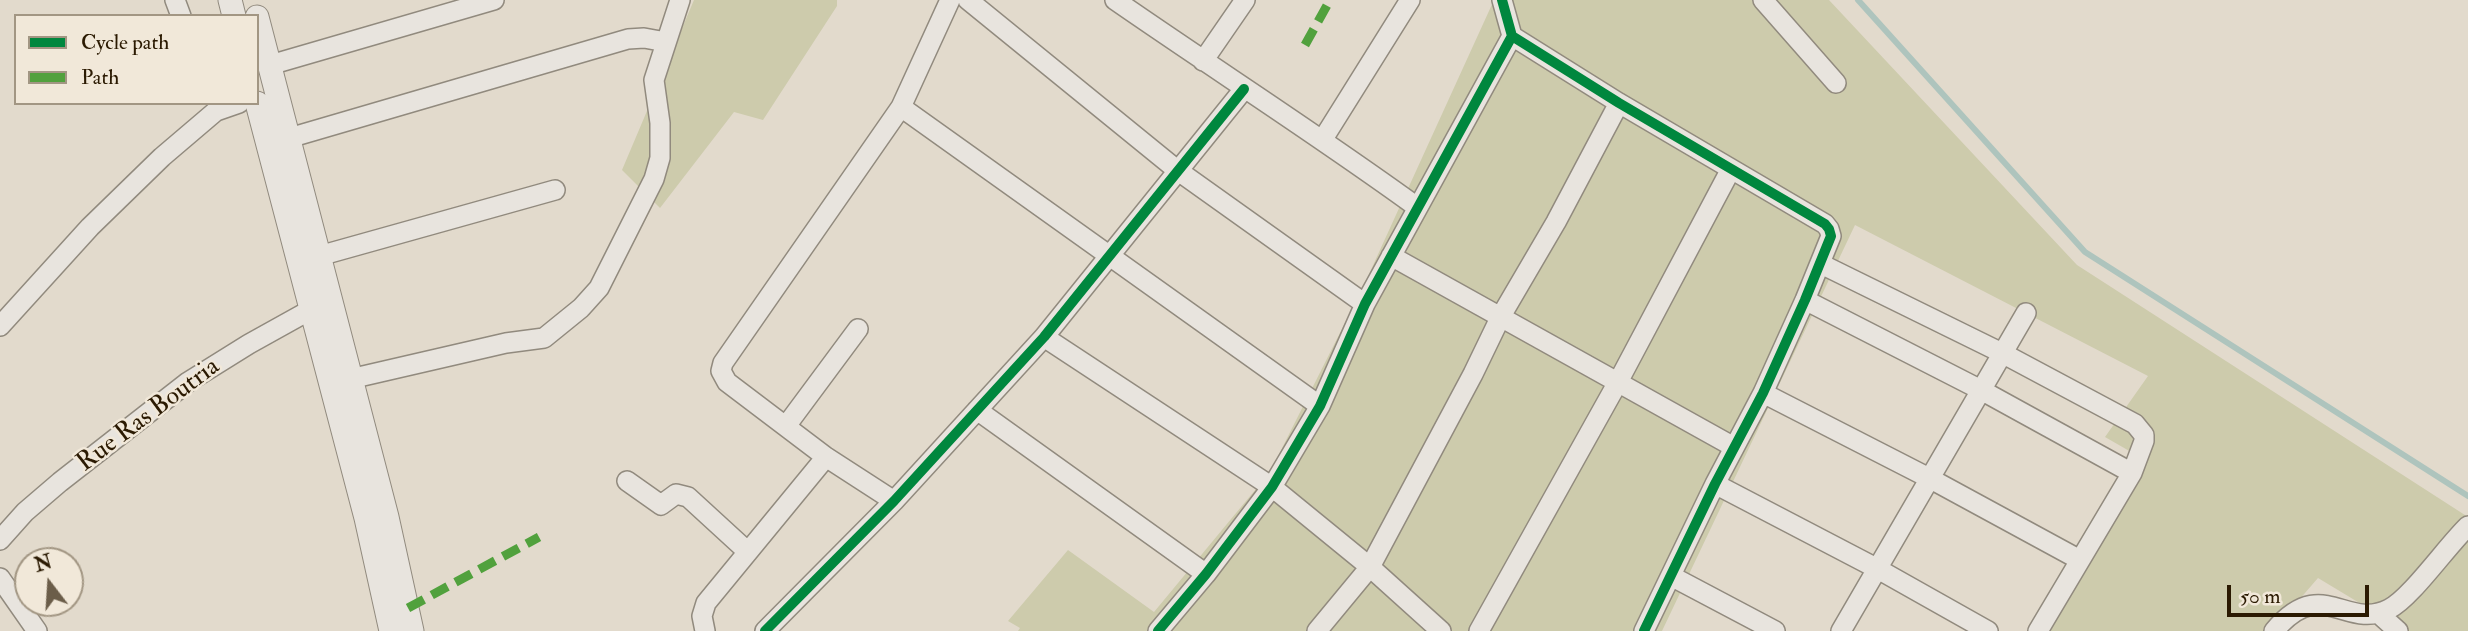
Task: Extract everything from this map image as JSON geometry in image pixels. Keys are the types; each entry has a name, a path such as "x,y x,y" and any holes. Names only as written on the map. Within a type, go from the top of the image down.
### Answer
{"street":[{"path":"270,65 494,0"},
{"path":"350,379 493,346 544,338 580,308 605,278 617,248 654,179 662,142 654,80 680,0"},
{"path":"894,501 826,457 727,382 721,371 723,363 901,107 950,0"},
{"path":"968,0 1177,170 1365,304"},
{"path":"1115,0 1244,89 1323,139 1417,207"},
{"path":"1203,61 1245,0"},
{"path":"1323,139 1410,0"},
{"path":"1502,0 1512,36 1829,229 1831,236 1763,393 1715,484 1644,631"},
{"path":"1763,0 1836,83"},
{"path":"259,24 270,65 264,98 312,309 366,518 391,631"},
{"path":"1158,631 1206,574 1272,487 1320,406 1365,304 1512,36"},
{"path":"289,138 628,39 645,38 666,42"},
{"path":"765,631 894,501 1044,337 1244,89"},
{"path":"264,98 289,138 393,543 412,631"},
{"path":"1317,631 1370,567 1474,374 1501,316 1556,222 1619,103"},
{"path":"0,326 90,227 215,107"},
{"path":"901,107 1320,406"},
{"path":"1479,631 1618,382 1731,169"},
{"path":"319,256 555,190"},
{"path":"1391,256 1734,447"},
{"path":"1821,264 2002,353 2134,424 2144,436 2132,473 2038,631"},
{"path":"1805,300 1981,390 2132,473"},
{"name":"Rue Ras Boutria","path":"0,540 25,512 60,482 188,382 248,344 312,309"},
{"path":"1841,631 2026,313"},
{"path":"786,426 858,329"},
{"path":"1044,337 1272,487 1370,567 1441,631"},
{"path":"1763,393 1929,478 2080,560"},
{"path":"978,410 1206,574"},
{"path":"705,631 702,616 706,604 826,457"},
{"path":"627,481 661,505 676,494 688,497 748,552"},
{"path":"1715,484 1876,568 1988,631"},
{"path":"2274,631 2292,613 2310,605 2369,614 2396,605 2468,526"},
{"path":"1671,576 1775,631"},
{"path":"0,578 37,631"},
{"path":"2378,613 2398,631"}],"shaded area":[{"path":"694,0 837,0 837,6 763,120 734,112 660,208 622,170"},
{"path":"1494,0 1829,0 2077,265 2468,517 2468,631 2406,631 2318,578 2272,631 2043,631 2145,460 2105,437 2148,376 1855,225 1662,631 1018,631 1020,628 1008,621 1068,550 1154,612 1270,472 1364,285"}],"waterway":[{"path":"1858,0 2085,252 2468,496"}],"marked path":[{"path":"1305,45 1330,0"},
{"path":"408,608 539,537"}],"cycle path":[{"path":"1502,0 1512,36 1619,103 1825,224 1831,236 1763,393 1715,484 1644,631"},
{"path":"1158,631 1206,574 1272,487 1320,406 1365,304 1512,36"},
{"path":"765,631 894,501 1044,337 1244,89"}]}
